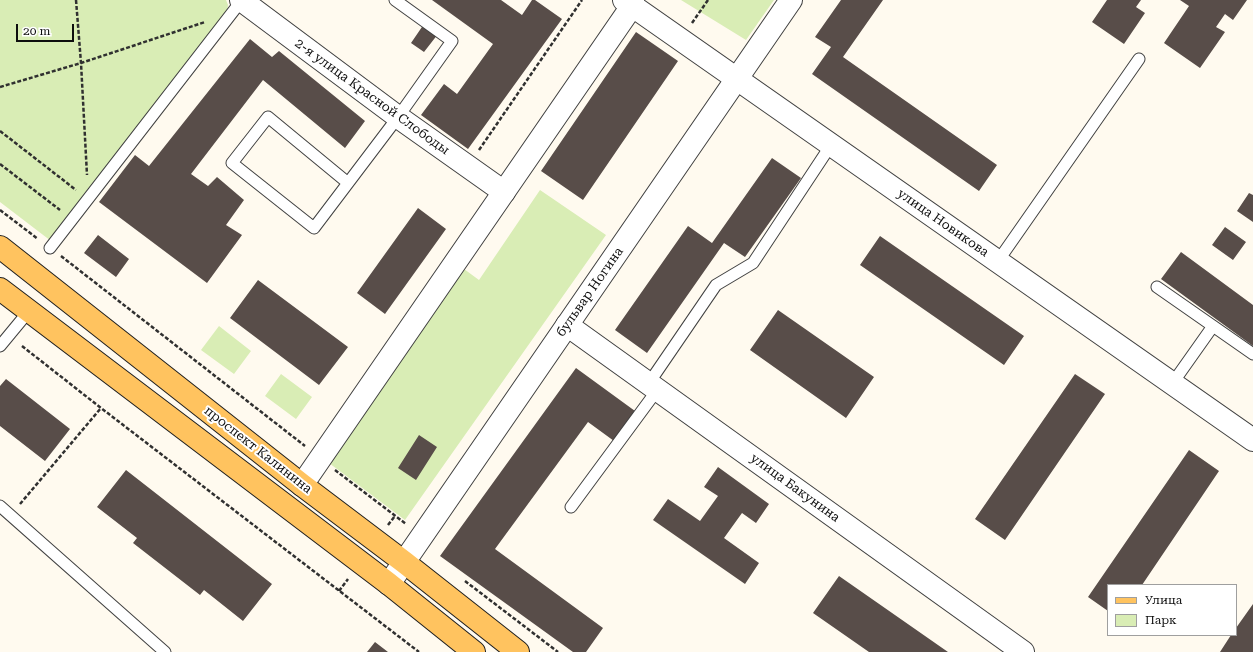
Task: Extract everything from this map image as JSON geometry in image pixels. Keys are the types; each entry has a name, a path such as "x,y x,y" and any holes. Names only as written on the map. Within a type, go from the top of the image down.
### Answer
{"main road":[{"name":"проспект Калинина","path":"0,248 518,652"},
{"name":"проспект Калинина","path":"0,289 388,584 474,652"}],"street":[{"name":"бульвар Ногина","path":"388,584 791,0"},
{"name":"улица Новикова","path":"630,2 680,39 1253,440"},
{"path":"302,485 504,192 630,2"},
{"name":"2-я улица Красной Слободы","path":"238,5 504,192"},
{"name":"улица Бакунина","path":"568,325 1023,652"}],"lane":[{"path":"348,183 268,117 232,163 314,228 398,117 452,41 395,0"},
{"path":"50,248 238,5"},
{"path":"998,262 1139,59"},
{"path":"571,507 654,386 716,285 753,263 832,145"},
{"path":"1157,287 1253,354"},
{"path":"0,346 29,311"},
{"path":"1172,384 1213,326"},
{"path":"0,506 165,652"}],"path":[{"path":"76,0 88,199"},
{"path":"468,167 582,0"},
{"path":"680,39 708,0"},
{"path":"0,87 81,63 238,5"},
{"path":"0,131 88,199"},
{"path":"0,164 72,219"},
{"path":"0,210 320,459 422,536"},
{"path":"22,346 100,408 419,652"},
{"path":"11,516 100,408"},
{"path":"463,580 558,652"}],"green space":[{"path":"0,0 226,0 228,5 227,12 51,241 0,202"},
{"path":"681,0 774,0 746,40"},
{"path":"540,190 606,235 405,520 329,463 464,269 479,280"},
{"path":"219,326 251,351 234,374 201,350"},
{"path":"281,374 312,397 296,419 265,396"}],"building":[{"path":"432,0 501,0 522,15 532,0 535,0 562,19 468,149 421,115 444,84 457,94 493,44"},
{"path":"841,0 883,0 843,57 997,165 979,191 812,74 831,47 815,37"},
{"path":"1107,0 1141,0 1136,7 1145,13 1124,44 1092,22"},
{"path":"1180,0 1247,0 1233,20 1225,14 1216,27 1225,32 1200,68 1164,43 1189,6"},
{"path":"424,24 438,34 424,52 411,43"},
{"path":"636,32 678,61 583,200 541,171"},
{"path":"250,39 272,57 279,51 365,121 345,148 263,80 191,174 208,186 217,177 244,200 226,225 242,235 207,283 99,202 135,155 149,166"},
{"path":"772,158 801,178 745,257 724,243 647,353 615,330 688,226 712,243"},
{"path":"1249,193 1253,195 1253,222 1237,211"},
{"path":"418,208 446,229 385,314 357,293"},
{"path":"1225,227 1246,242 1233,260 1212,245"},
{"path":"98,235 129,259 116,277 84,253"},
{"path":"880,236 1024,336 1004,365 860,265"},
{"path":"1181,252 1253,305 1253,346 1161,279"},
{"path":"258,280 348,347 319,385 230,318"},
{"path":"778,310 874,377 846,418 750,350"},
{"path":"576,368 635,411 614,441 588,422 495,549 603,628 586,652 573,652 440,556"},
{"path":"1075,374 1105,394 1005,540 975,519"},
{"path":"6,379 70,429 45,461 0,426 0,386"},
{"path":"419,435 437,447 416,480 398,468"},
{"path":"1189,450 1219,471 1143,584 1107,584 1107,610 1088,597"},
{"path":"718,467 769,504 756,523 742,513 724,538 759,563 745,584 653,520 668,499 700,521 718,496 704,487"},
{"path":"126,470 272,584 243,621 204,590 200,595 133,543 137,538 97,507"},
{"path":"839,576 948,652 869,652 813,613"},
{"path":"1253,604 1253,652 1220,652 1230,636 1237,636 1237,627"},
{"path":"375,642 388,652 367,652"}]}
